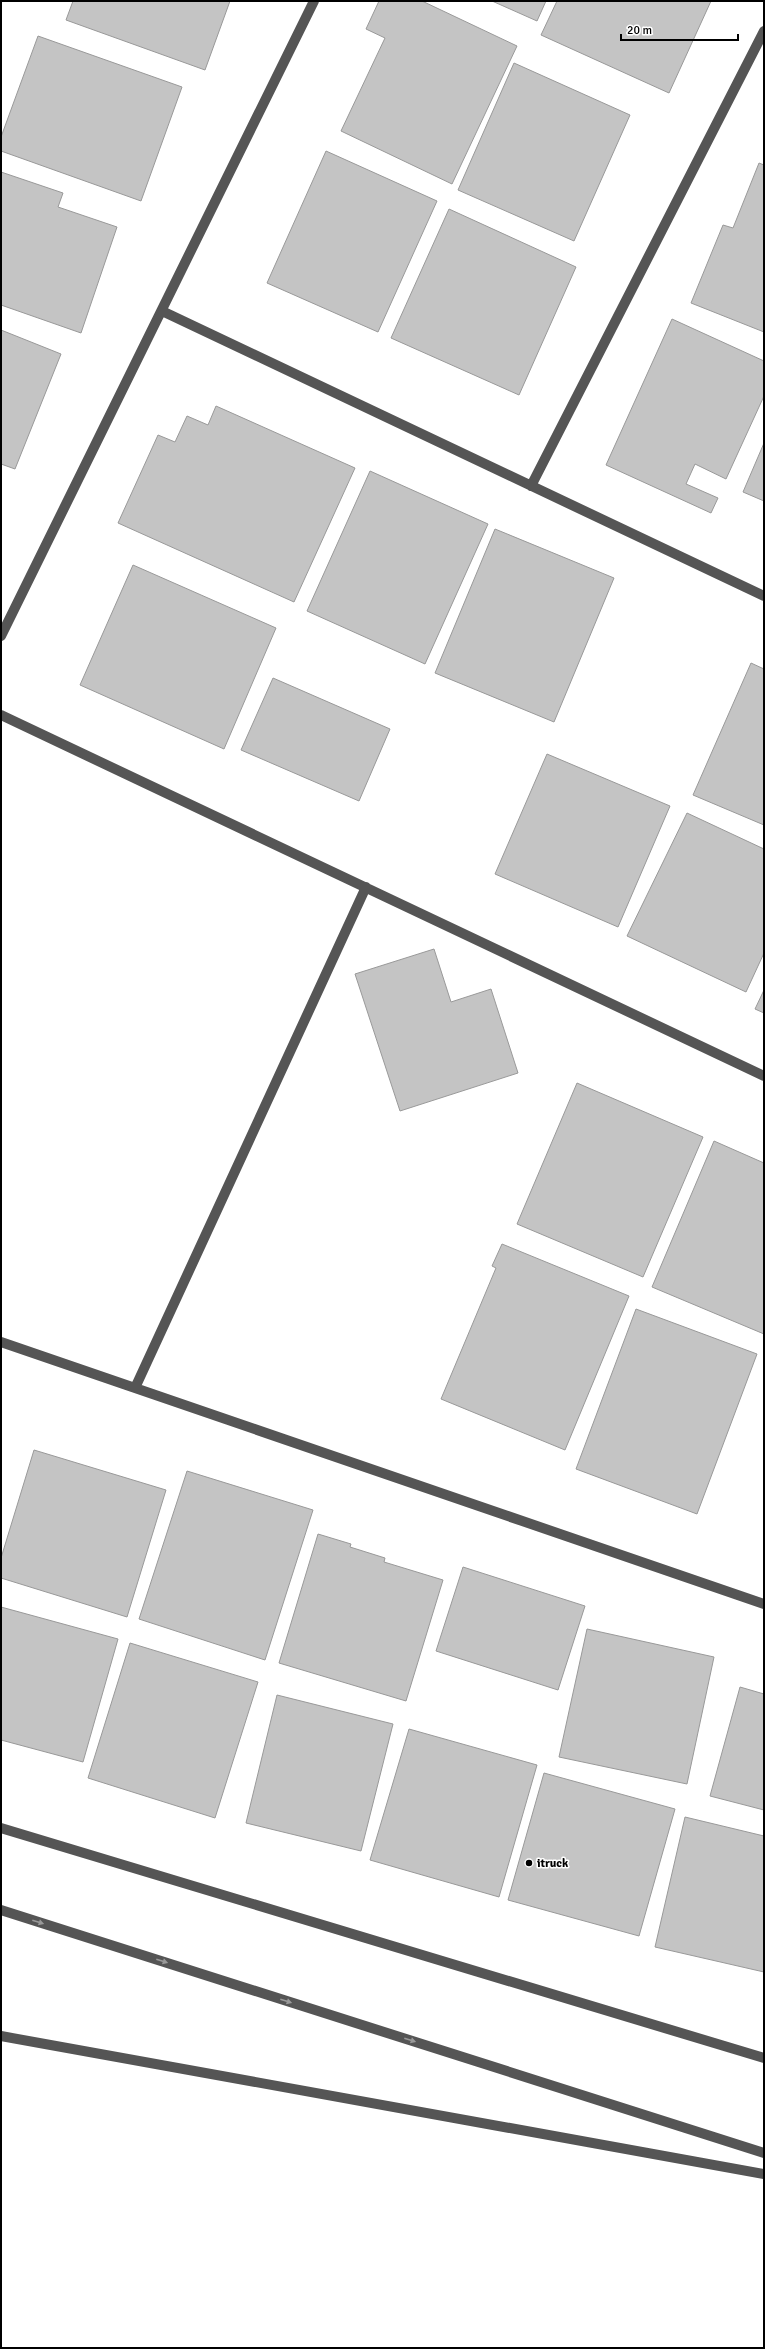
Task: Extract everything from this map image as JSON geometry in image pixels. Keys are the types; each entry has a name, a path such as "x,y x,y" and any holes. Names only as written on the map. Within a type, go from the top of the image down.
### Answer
{"street":[{"path":"1,636 314,1"},
{"path":"531,486 764,32"},
{"path":"162,311 764,596"},
{"path":"1,715 764,1076"},
{"path":"134,1388 366,887"},
{"path":"1,1342 764,1604"},
{"path":"1,1828 764,2058"},
{"path":"1,1910 764,2153"},
{"path":"1,2036 764,2174"}],"building":[{"path":"73,1 230,1 205,70 66,20"},
{"path":"379,1 422,1 517,46 452,184 341,131 385,38 366,29"},
{"path":"492,1 546,1 537,21"},
{"path":"557,1 711,1 669,93 541,35"},
{"path":"38,36 182,87 141,201 1,151 1,137"},
{"path":"514,63 630,115 574,241 458,190"},
{"path":"326,151 437,201 378,332 267,283"},
{"path":"759,163 764,165 764,332 691,303 723,225 733,228"},
{"path":"1,172 63,193 58,207 117,227 81,333 1,305"},
{"path":"449,209 576,267 519,395 391,338"},
{"path":"672,319 764,361 764,396 726,479 695,464 686,484 718,498 711,513 606,465"},
{"path":"1,330 61,354 15,469 1,464"},
{"path":"216,406 355,468 294,602 118,523 158,435 175,442 187,416 208,425"},
{"path":"764,443 764,501 743,492"},
{"path":"370,471 488,524 425,664 307,611"},
{"path":"495,529 614,578 554,722 435,673"},
{"path":"133,565 276,628 224,749 80,685"},
{"path":"751,663 764,669 764,825 693,795"},
{"path":"273,678 390,729 359,801 241,750"},
{"path":"547,754 670,806 618,927 495,874"},
{"path":"687,813 764,849 764,953 746,992 627,936"},
{"path":"434,949 451,1002 491,989 518,1073 400,1111 355,974"},
{"path":"764,990 764,1013 755,1009"},
{"path":"577,1083 703,1137 643,1277 517,1224"},
{"path":"714,1141 764,1163 764,1334 652,1287"},
{"path":"502,1244 629,1296 565,1450 441,1399 496,1268 492,1266"},
{"path":"636,1309 757,1354 697,1514 576,1469"},
{"path":"34,1450 166,1490 127,1617 1,1578 1,1558"},
{"path":"187,1471 313,1510 265,1660 139,1619"},
{"path":"318,1534 351,1544 350,1547 385,1558 384,1562 443,1580 406,1701 279,1663"},
{"path":"463,1567 585,1606 558,1690 436,1651"},
{"path":"1,1607 118,1639 83,1762 1,1740"},
{"path":"587,1629 714,1657 687,1784 559,1757"},
{"path":"130,1643 258,1682 215,1818 88,1778"},
{"path":"740,1687 764,1694 764,1810 710,1796"},
{"path":"277,1695 393,1724 361,1851 246,1823"},
{"path":"409,1729 537,1765 499,1897 370,1860"},
{"path":"544,1773 675,1809 639,1936 508,1900"},
{"path":"685,1817 764,1836 764,1972 655,1947"}],"place":[{"name":"itruck","path":"529,1863"}]}
